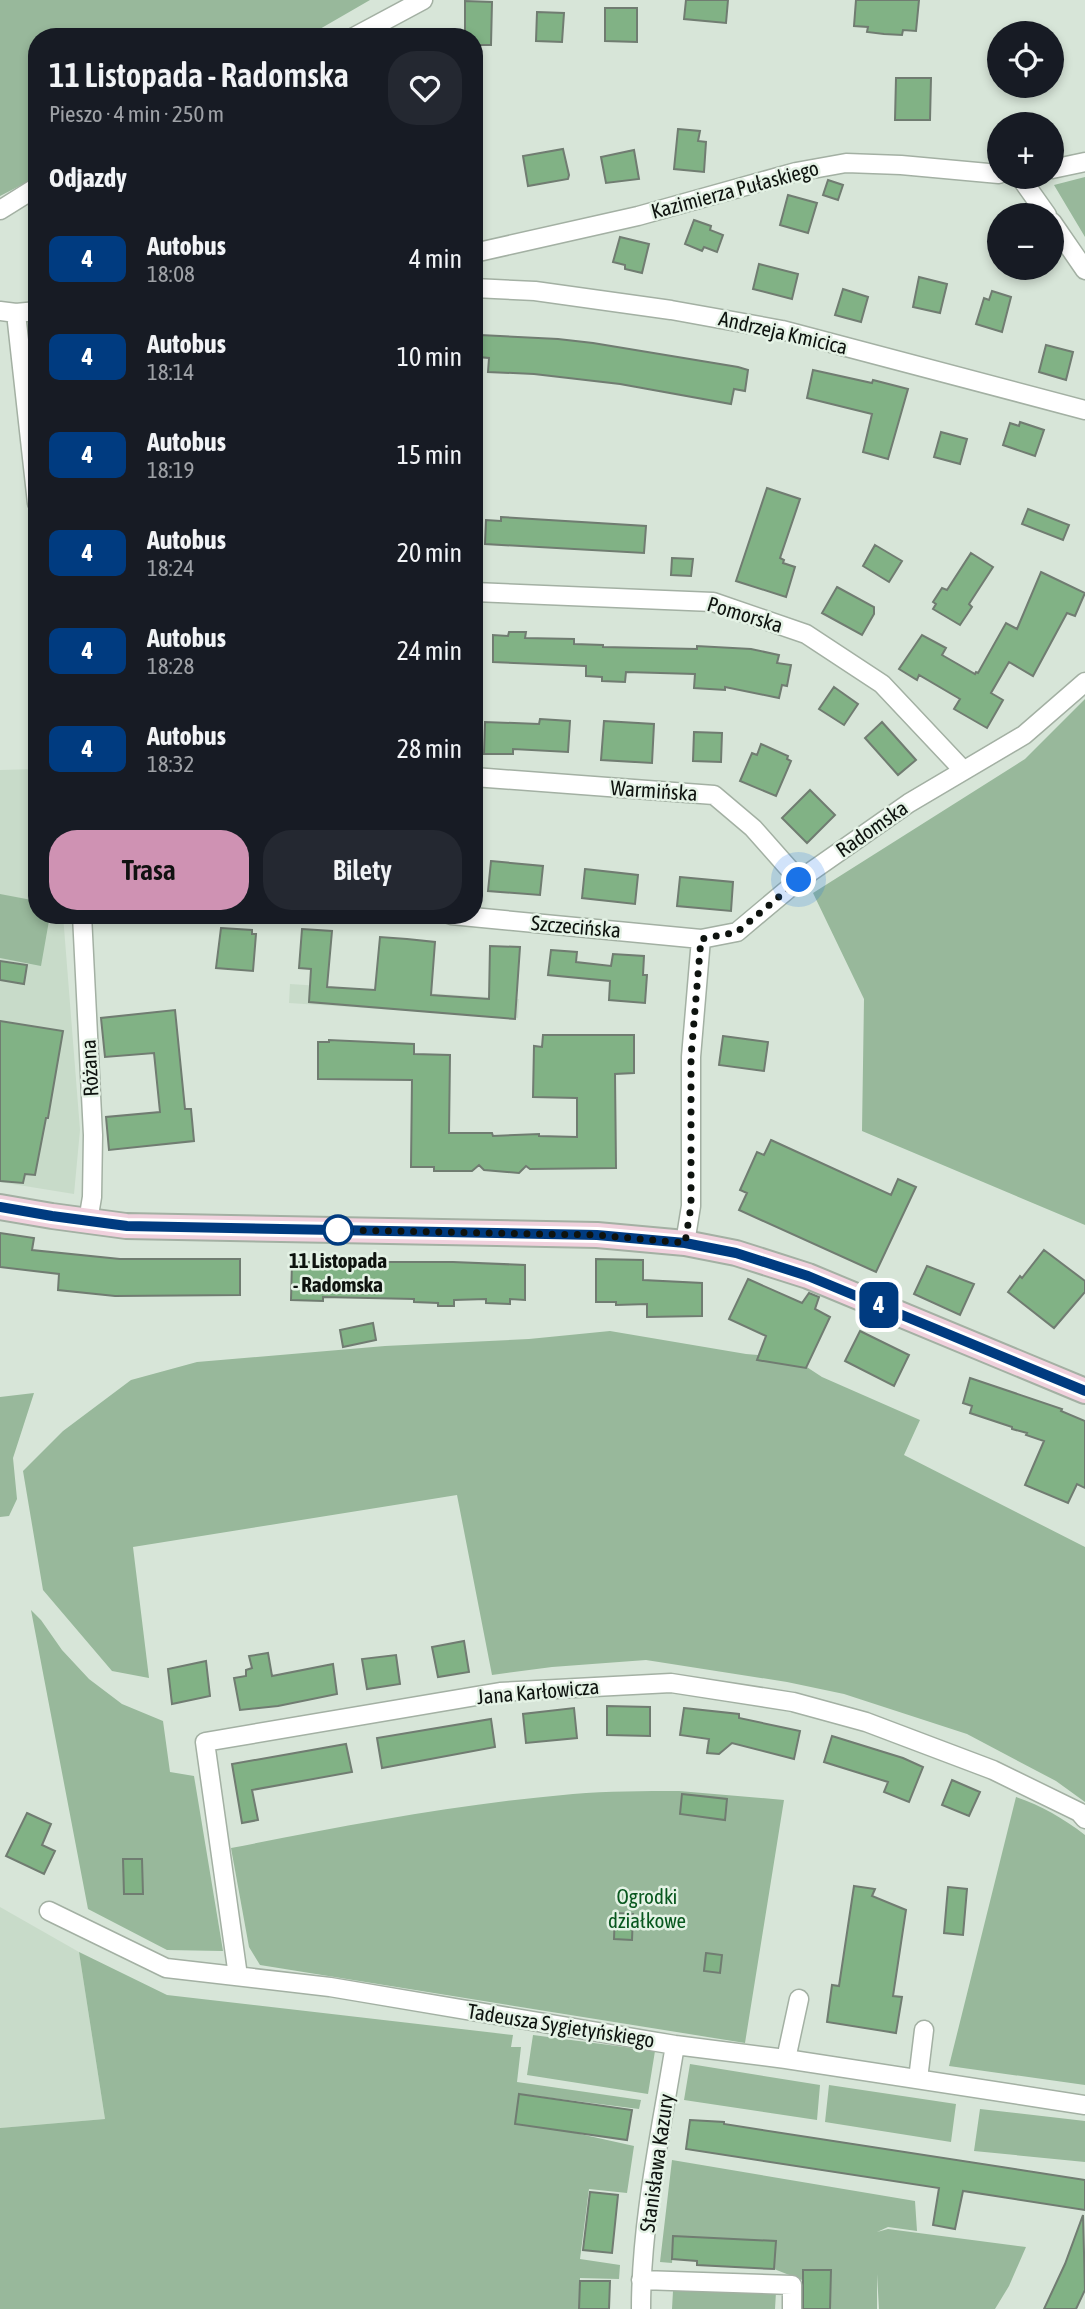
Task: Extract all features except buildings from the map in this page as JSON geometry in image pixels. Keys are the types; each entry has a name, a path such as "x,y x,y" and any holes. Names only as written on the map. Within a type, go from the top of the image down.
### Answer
{"main road":[{"path":"0,1207 88,1222 171,1227 597,1235 685,1243 736,1253 808,1276 1085,1391"}],"street":[{"path":"371,28 423,0"},
{"path":"1064,166 1085,162"},
{"name":"Kazimierza Pułaskiego","path":"483,251 638,216 796,172 846,163 987,173"},
{"path":"0,210 28,193"},
{"path":"1064,239 1085,270"},
{"name":"Andrzeja Kmicica","path":"483,288 535,291 617,302 782,330 1085,410"},
{"path":"28,311 8,312 28,444"},
{"name":"Pomorska","path":"483,592 713,602 806,634 881,684 963,770"},
{"name":"Radomska","path":"701,939 737,932 799,880 909,803 1024,735 1085,682"},
{"name":"Warmińska","path":"483,779 714,795 753,828 799,880"},
{"name":"Szczecińska","path":"483,918 701,939"},
{"name":"Różana","path":"82,924 93,1135 92,1196 88,1222"},
{"path":"685,1243 691,1206 691,1057 701,939"},
{"name":"Jana Karłowicza","path":"238,1976 205,1742 500,1692 671,1683 793,1702 866,1722 993,1770 1079,1812 1085,1819"},
{"name":"Tadeusza Sygietyńskiego","path":"49,1911 166,1968 330,1987 675,2045 786,2059 1085,2105"},
{"path":"786,2059 799,1999"},
{"path":"918,2079 924,2030"},
{"name":"Stanisława Kazury","path":"641,2309 641,2280 656,2153 675,2045"},
{"path":"641,2280 792,2285 792,2309"}],"shaded area":[{"path":"28,769 28,924 64,924 80,1130 74,1194 0,1182 0,770"},
{"path":"290,984 519,999 518,1018 289,1003"},
{"path":"0,1907 79,1952 105,2119 0,2128"}],"green space":[{"path":"0,0 370,0 322,28 28,28 28,182 0,196"},
{"path":"1085,177 1085,237 1056,189 1064,189 1064,182"},
{"path":"1085,699 1085,1225 862,1131 864,999 813,893 1025,759"},
{"path":"0,894 28,899 28,924 48,924 41,966 0,958"},
{"path":"610,1331 746,1354 793,1358 822,1377 920,1420 904,1455 1085,1547 1085,1802 1056,1781 967,1734 844,1694 787,1682 646,1660 552,1667 492,1675 457,1495 133,1547 149,1678 112,1671 43,1590 23,1471 63,1431 131,1380 197,1362"},
{"path":"34,1393 13,1458 17,1499 9,1516 0,1517 0,1397"},
{"path":"31,1610 89,1679 122,1704 163,1721 170,1772 194,1776 223,1951 167,1950 88,1909"},
{"name":"Ogrodki działkowe","path":"626,1791 679,1791 784,1800 745,2043 260,1965 249,1947 231,1848 359,1824 530,1798"},
{"path":"1016,1797 1052,1813 1085,1835 1085,2085 949,2066"},
{"path":"79,1952 167,1995 513,2035 511,2047 521,2047 517,2082 641,2100 639,2109 520,2094 515,2123 634,2146 627,2193 589,2189 580,2259 620,2265 619,2279 580,2278 579,2309 0,2309 0,2128 105,2119"},
{"path":"533,2035 655,2051 648,2094 527,2075"},
{"path":"690,2064 820,2085 817,2120 684,2100"},
{"path":"829,2085 956,2104 951,2142 825,2122"},
{"path":"980,2109 1085,2121 1085,2162 974,2151"},
{"path":"672,2160 915,2201 917,2231 888,2227 877,2232 888,2229 1026,2247 1009,2286 995,2309 879,2309 877,2274 877,2309 830,2309 831,2270 803,2270 802,2280 774,2269 775,2241 674,2236 672,2263 660,2262"},
{"path":"678,2287 776,2292 775,2309 672,2309 673,2291"}],"bus line":[{"name":"4","path":"0,1207 127,1226 597,1235 685,1243 736,1253 808,1276 1085,1391"}],"place":[{"name":"11 Listopada - Radomska","path":"338,1230"}],"route":[{"path":"338,1230 597,1235 685,1243 691,1206 691,1057 701,939 737,932 799,880"}]}
